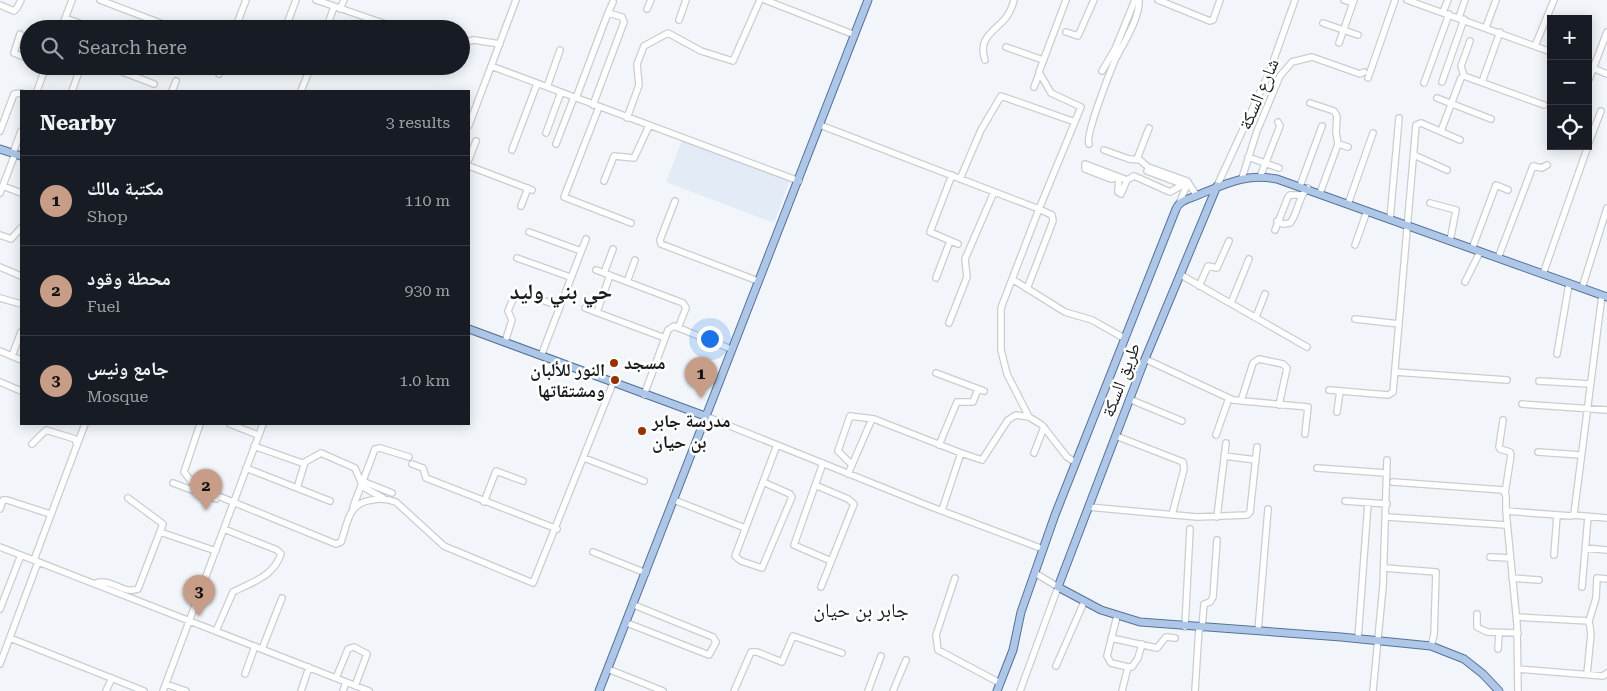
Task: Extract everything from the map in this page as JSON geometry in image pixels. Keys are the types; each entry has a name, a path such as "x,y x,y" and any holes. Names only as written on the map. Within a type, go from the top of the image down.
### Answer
{"main road":[{"path":"599,691 868,0"},
{"path":"0,149 16,155"},
{"path":"997,691 1013,650 1020,617 1043,549 1075,462 1179,204 1217,186 1242,178 1260,177 1283,180 1605,296"},
{"name":"طريق السكة","path":"1058,587 1144,359 1217,186"},
{"path":"470,328 672,405 705,420"},
{"path":"694,414 708,408"},
{"path":"1058,587 1084,602 1117,616 1140,622 1431,646 1464,659 1483,674 1498,691"}],"street":[{"path":"0,6 14,10 21,0"},
{"path":"71,20 65,18 72,0"},
{"path":"100,0 152,20"},
{"path":"239,20 246,0"},
{"path":"288,20 296,0"},
{"path":"316,0 373,20"},
{"path":"331,20 344,0"},
{"path":"470,122 516,0"},
{"path":"647,9 651,0"},
{"path":"678,20 686,0"},
{"path":"628,118 639,85 637,64 644,46 668,33 701,50 733,61 760,0"},
{"path":"765,0 855,35"},
{"path":"985,60 982,52 988,33 1003,21 1011,11 1014,0"},
{"path":"1034,87 1042,60 1066,0"},
{"path":"1066,32 1078,36 1094,0"},
{"path":"1126,30 1135,0"},
{"path":"1089,144 1090,129 1114,56 1139,0"},
{"path":"1158,0 1210,21 1213,20 1220,0"},
{"name":"شارع السكة","path":"1217,186 1269,73 1296,0"},
{"path":"1339,42 1354,1 1344,0"},
{"path":"1368,78 1396,0"},
{"path":"1407,0 1547,50"},
{"path":"1424,83 1446,13 1448,0"},
{"path":"1442,82 1465,0"},
{"path":"1486,27 1496,0"},
{"path":"1535,46 1554,0"},
{"path":"556,144 613,2"},
{"path":"608,13 624,18 624,22 564,197 631,223"},
{"path":"1323,23 1358,35"},
{"path":"1482,82 1500,32"},
{"path":"1592,65 1607,32"},
{"path":"20,34 14,53 20,55"},
{"path":"470,41 500,44"},
{"path":"1464,76 1461,66 1470,41"},
{"path":"1006,47 1042,60"},
{"path":"547,87 560,50"},
{"path":"1102,71 1114,56"},
{"path":"1242,178 1248,157 1280,76 1292,62 1310,57 1360,74 1364,72"},
{"path":"491,66 799,181"},
{"path":"1592,67 1607,74"},
{"path":"1039,74 1051,93 1081,107 1001,308 1002,350 1007,374 1029,417 1044,427 1062,450 1075,462"},
{"path":"37,90 43,75"},
{"path":"72,90 78,75"},
{"path":"130,75 154,84"},
{"path":"301,90 307,75"},
{"path":"1464,76 1544,105"},
{"path":"1441,131 1461,78 1464,76"},
{"path":"172,90 176,81"},
{"path":"512,150 536,84"},
{"path":"546,133 561,92"},
{"path":"0,131 14,93 20,93"},
{"path":"960,179 981,130 1001,96 1074,122"},
{"path":"1437,98 1491,119"},
{"path":"1310,104 1336,112 1338,144 1320,193"},
{"path":"1592,135 1601,111"},
{"path":"1390,219 1399,118"},
{"path":"1260,177 1280,126 1278,122"},
{"path":"1329,390 1391,394 1395,372 1417,123 1460,140"},
{"path":"820,125 1052,215 1053,221 1027,288"},
{"path":"604,182 614,156 632,160 635,158 649,126"},
{"path":"1277,221 1283,224 1290,223 1295,215 1322,126"},
{"path":"1137,159 1149,128"},
{"path":"1348,204 1373,133"},
{"path":"0,193 16,155 20,137"},
{"path":"470,156 476,141"},
{"path":"1338,144 1348,147"},
{"path":"1104,150 1129,159 1137,159 1185,183 1197,196"},
{"path":"1543,274 1587,150"},
{"path":"1414,155 1447,170"},
{"path":"1248,157 1279,168"},
{"path":"1498,258 1533,166 1542,168 1547,164"},
{"path":"470,166 530,189 521,206"},
{"path":"1095,170 1127,180"},
{"path":"1147,171 1185,183"},
{"path":"952,175 930,232 958,244"},
{"path":"1119,177 1120,193 1127,180 1134,176 1170,192 1185,183"},
{"path":"1179,204 1185,183"},
{"path":"1472,249 1496,185 1508,190"},
{"path":"3,186 20,193"},
{"path":"949,323 968,274 966,259 994,192"},
{"path":"1275,230 1277,221 1290,195 1301,195"},
{"path":"675,201 660,240 661,244 758,281"},
{"path":"1430,203 1456,210 1450,241"},
{"path":"1582,288 1607,208"},
{"path":"1355,245 1367,211"},
{"path":"0,235 12,239 20,229"},
{"path":"529,232 581,251"},
{"path":"541,356 586,239"},
{"path":"936,278 950,241"},
{"path":"1200,286 1208,266 1217,268 1230,241"},
{"path":"597,312 613,248"},
{"path":"1465,282 1480,252"},
{"path":"517,258 570,277"},
{"path":"1230,303 1249,259"},
{"path":"627,282 635,260"},
{"path":"0,267 20,276"},
{"path":"596,270 683,303 686,308 678,328"},
{"path":"1181,275 1307,346"},
{"path":"1012,279 1064,312 1092,320 1124,338"},
{"path":"1557,354 1569,284"},
{"path":"1256,317 1266,294"},
{"path":"530,296 559,306"},
{"path":"1573,516 1590,384 1605,296"},
{"path":"0,298 20,304"},
{"path":"505,342 512,320 508,311 513,300"},
{"path":"585,308 665,338"},
{"path":"1355,319 1399,324"},
{"path":"644,395 668,330 674,326 731,349"},
{"path":"12,356 20,335"},
{"path":"0,351 20,360"},
{"path":"1144,359 1228,398 1240,401 1308,407 1306,434"},
{"path":"1240,401 1253,363 1259,359 1283,364 1287,368 1279,405"},
{"path":"1395,372 1507,380"},
{"path":"936,373 981,390 972,402 957,402 939,445"},
{"path":"1540,381 1590,384"},
{"path":"0,382 20,390"},
{"path":"254,446 302,463 321,453 352,465 358,472 362,483 385,499 396,502 444,546 530,583 535,582 613,383"},
{"path":"1337,412 1340,391"},
{"path":"1216,435 1228,398"},
{"path":"1129,399 1182,421"},
{"path":"1522,404 1587,407 1607,410"},
{"path":"852,465 838,451 848,418 856,416 872,419 961,454 982,460 1012,416 1029,417"},
{"path":"848,474 872,419"},
{"path":"705,420 777,445 1043,549"},
{"path":"1503,420 1499,447 1510,452 1511,455 1506,493 1506,525 1518,634 1518,691"},
{"path":"0,664 36,561 50,514 85,425"},
{"path":"200,425 184,473 196,487 233,505"},
{"path":"233,425 258,435"},
{"path":"163,691 263,425"},
{"path":"1034,453 1044,427"},
{"path":"32,444 46,430 75,439 77,445"},
{"path":"1116,436 1183,462 1184,469 1172,515"},
{"path":"1217,517 1226,443"},
{"path":"763,482 790,494 792,497 764,568 736,559 745,528 777,445"},
{"path":"1088,507 1172,515 1217,517 1245,515 1249,513 1258,447"},
{"path":"173,483 336,544 340,542 374,451 377,448 409,457"},
{"path":"1538,452 1581,455"},
{"path":"942,510 961,454"},
{"path":"1224,456 1256,460"},
{"path":"584,458 644,481"},
{"path":"1373,691 1379,641 1384,568 1387,517 1386,473 1388,460"},
{"path":"297,488 306,462"},
{"path":"823,463 794,545 831,561"},
{"path":"412,464 423,468 426,478 556,529"},
{"path":"246,468 330,501"},
{"path":"1317,468 1386,473"},
{"path":"484,502 496,471 522,481"},
{"path":"1393,482 1503,490 1506,493"},
{"path":"362,483 392,493"},
{"path":"815,485 848,499 854,504 821,587"},
{"path":"95,583 106,581 130,591 138,589 163,522 128,498"},
{"path":"351,511 360,503 385,499"},
{"path":"0,509 3,500 7,500 50,514"},
{"path":"674,500 745,528"},
{"path":"1344,501 1387,504"},
{"path":"1358,639 1368,503"},
{"path":"1258,631 1268,508"},
{"path":"1506,511 1607,518"},
{"path":"1554,555 1556,515"},
{"path":"1387,517 1506,525"},
{"path":"1582,587 1588,517"},
{"path":"216,631 233,592 259,581 276,565 281,554 277,550 224,529"},
{"path":"1185,627 1190,530"},
{"path":"160,532 216,551"},
{"path":"1195,691 1200,628 1204,604 1210,602 1213,597 1217,540"},
{"path":"0,547 366,690"},
{"path":"1585,548 1607,550"},
{"path":"593,552 646,573"},
{"path":"0,609 21,555"},
{"path":"1490,557 1510,558"},
{"path":"1384,568 1436,572 1434,635 1431,646"},
{"path":"1020,691 1041,628 1058,587 1035,573"},
{"path":"956,578 936,635 938,650 956,662 1000,683"},
{"path":"1512,578 1539,580"},
{"path":"1587,674 1591,634 1590,621 1598,578 1607,579"},
{"path":"262,649 282,598"},
{"path":"1056,666 1084,602"},
{"path":"627,623 709,656 716,642 713,637 634,605"},
{"path":"1476,614 1476,623 1480,630 1518,634"},
{"path":"1117,616 1108,659 1111,662 1132,667 1136,663 1142,644"},
{"path":"1516,618 1590,621"},
{"path":"1498,649 1499,633"},
{"path":"734,691 751,652 756,652 782,662 795,635 842,653"},
{"path":"1112,638 1158,648 1166,637 1175,638"},
{"path":"10,638 144,691"},
{"path":"244,674 255,646"},
{"path":"336,678 348,649 354,647 367,654 355,686"},
{"path":"868,691 881,656"},
{"path":"893,691 906,660"},
{"path":"300,691 309,667"},
{"path":"1122,691 1128,667"},
{"path":"608,669 663,691"},
{"path":"1518,669 1603,676 1607,673"},
{"path":"106,691 112,678"},
{"path":"343,691 346,682"},
{"path":"166,684 186,691"}],"shaded area":[{"path":"682,140 790,180 774,223 666,182"}],"place":[{"name":"مسجد","path":"614,363"},
{"name":"النور للألبان ومشتقاتها","path":"615,380"},
{"name":"مكتبة مالك","path":"701,398"},
{"name":"مدرسة جابر بن حيان","path":"642,431"},
{"name":"محطة وقود","path":"206,510"},
{"name":"جامع ونيس","path":"199,616"}],"district":[{"name":"حي بني وليد","path":"561,291"},
{"name":"جابر بن حيان","path":"861,610"}]}
